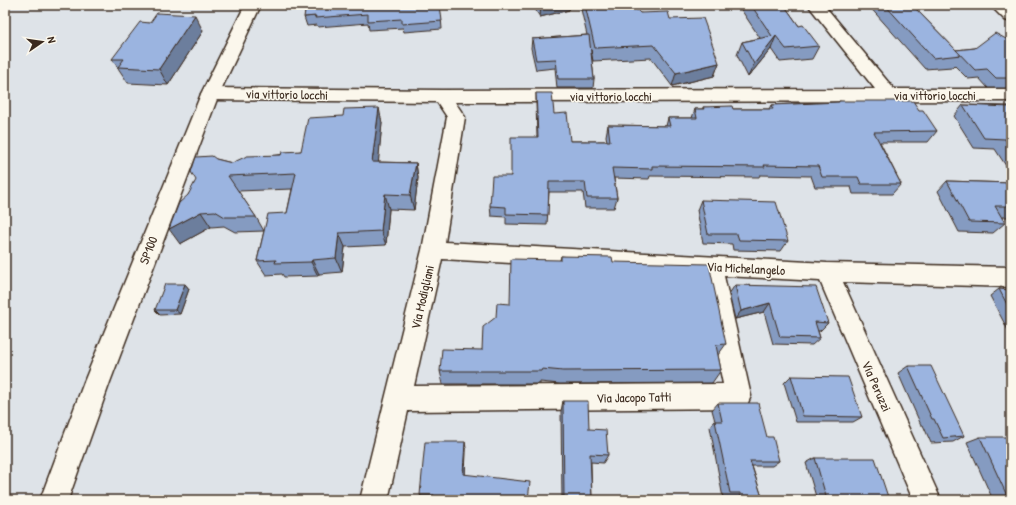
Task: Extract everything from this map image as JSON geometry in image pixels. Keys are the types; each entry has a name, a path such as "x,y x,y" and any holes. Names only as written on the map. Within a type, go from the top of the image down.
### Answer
{"street":[{"path":"253,5 260,5"},
{"name":"SP100","path":"54,500 97,382 210,94 253,5"},
{"path":"816,5 889,95"},
{"path":"998,5 1011,17"},
{"name":"via vittorio locchi","path":"210,94 442,96 1011,95"},
{"name":"Via Modigliani","path":"374,500 433,250 456,117 442,96"},
{"name":"Via Michelangelo","path":"433,250 827,272 1011,277"},
{"name":"Via Jacopo Tatti","path":"398,399 738,396 711,266"},
{"name":"Via Peruzzi","path":"827,272 927,500"}],"building":[{"path":"306,5 440,5 442,21 402,24 402,19 368,21 368,14 315,18 316,16 304,17"},
{"path":"585,5 632,5 640,13 668,12 670,19 703,18 719,63 676,73 654,45 595,48"},
{"path":"751,5 784,5 799,26 803,25 819,46 786,49 776,36 754,64 742,42 772,36"},
{"path":"885,5 912,5 961,55 933,58"},
{"path":"157,13 195,15 159,69 118,67 124,59 112,59 140,22 150,23"},
{"path":"995,33 1006,39 1010,36 1011,37 1011,78 996,78 987,69 975,70 956,50 975,48"},
{"path":"589,35 594,79 558,79 556,59 536,60 532,39"},
{"path":"536,93 552,93 554,114 567,113 570,141 610,141 608,125 670,126 668,118 697,118 695,109 704,109 703,107 732,106 733,109 773,109 771,105 839,101 913,101 919,110 923,110 937,131 874,132 901,184 861,184 858,177 822,177 818,166 652,166 652,169 612,168 617,198 587,198 585,182 549,182 548,215 506,214 506,207 490,206 492,176 511,176 511,137 538,137"},
{"path":"963,105 1011,107 1011,147 1005,139 984,138"},
{"path":"379,108 372,162 416,163 410,195 385,194 381,231 339,233 336,258 312,260 311,262 275,263 276,260 257,261 268,214 287,213 296,173 228,176 256,217 225,217 215,211 201,212 169,229 179,203 188,195 196,180 191,172 196,157 212,156 216,159 232,163 247,156 281,155 282,152 301,151 308,118 343,116 344,109"},
{"path":"947,181 1011,183 1011,206 995,206 1005,223 969,222"},
{"path":"701,200 776,202 788,241 739,240 737,234 708,234"},
{"path":"561,256 612,257 613,262 709,264 726,344 716,345 721,370 563,371 542,369 541,371 440,371 442,349 482,350 483,327 496,317 497,303 510,304 511,259 561,260"},
{"path":"165,284 185,284 175,310 155,310"},
{"path":"735,285 816,287 828,323 815,322 820,338 780,337 770,303 741,311"},
{"path":"999,289 1011,290 1011,312"},
{"path":"908,366 931,366 964,436 943,438 934,419 932,419"},
{"path":"791,376 848,377 862,417 803,416"},
{"path":"563,401 588,401 589,429 606,430 608,455 590,454 592,500 564,500"},
{"path":"718,403 758,403 767,437 773,437 779,461 750,461 763,500 741,500 740,493 730,493 715,421 722,421"},
{"path":"980,437 1011,437 1011,500 1009,500"},
{"path":"425,442 465,442 463,474 530,482 528,500 434,500 434,495 420,495"},
{"path":"815,458 875,458 889,500 827,500"}]}
